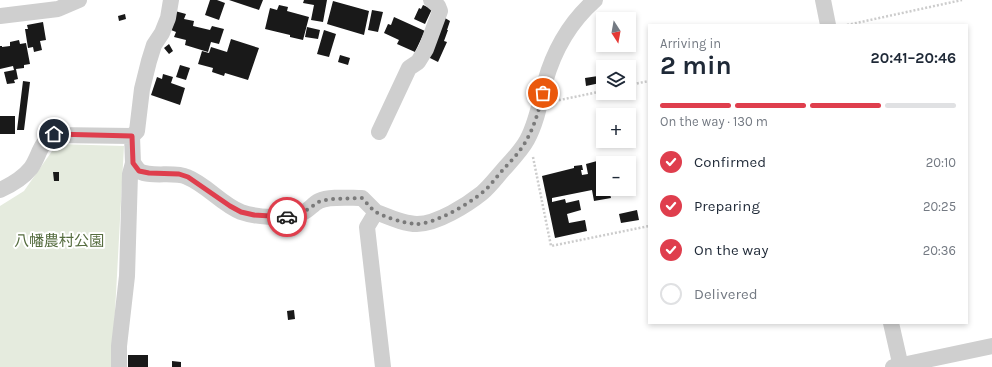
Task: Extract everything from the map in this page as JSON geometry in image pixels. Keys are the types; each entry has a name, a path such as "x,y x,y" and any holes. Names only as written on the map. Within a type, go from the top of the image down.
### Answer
{"street":[{"path":"0,16 58,9 79,0"},
{"path":"119,367 119,346 127,276 130,174 133,163 132,136 136,131 142,89 149,60 154,45 162,33 168,18 171,0"},
{"path":"379,132 409,68 418,62 426,49 440,11 438,6 431,0"},
{"path":"133,163 139,171 149,173 179,174 188,177 230,206 241,212 254,215 283,217 292,216 302,213 320,201 331,199 362,198 376,212 392,218 415,224 436,220 481,194 490,186 527,140 534,124 551,63 558,46 580,15 595,0"},
{"path":"823,0 828,24"},
{"path":"0,190 10,185 30,168 41,145 54,134 132,136"},
{"path":"376,212 367,227 383,367"},
{"path":"891,324 898,366 992,346"}],"path":[{"path":"851,24 945,2 962,0"},
{"path":"636,84 648,81"},
{"path":"540,104 596,92"},
{"path":"527,140 532,149 551,246 648,226"}],"green space":[{"name":"八幡農村公園","path":"57,144 124,146 112,367 0,367 0,206 24,191"}],"building":[{"path":"210,0 217,0 225,3 219,20 205,15"},
{"path":"229,0 263,0 259,10"},
{"path":"304,0 327,0 323,22 311,20 314,5 303,3"},
{"path":"333,1 369,11 364,35 327,24"},
{"path":"279,5 288,7 287,11 309,17 303,40 265,29 270,8 277,10"},
{"path":"423,5 432,9 425,24 414,19 419,8 421,9"},
{"path":"372,10 383,12 378,32 368,30"},
{"path":"175,11 186,14 184,19 194,21 193,26 210,30 212,26 224,29 219,44 211,42 208,52 185,45 186,40 174,37 176,32 171,30"},
{"path":"125,14 126,19 119,21 118,16"},
{"path":"394,17 425,31 415,52 397,44 399,40 384,33 388,24 391,25"},
{"path":"445,18 450,21 444,41 447,42 438,62 428,57"},
{"path":"43,22 46,40 40,41 42,50 34,52 33,47 28,48 25,29 28,29 27,25"},
{"path":"307,27 320,30 318,39 305,37"},
{"path":"324,30 336,34 329,57 317,54"},
{"path":"231,39 259,48 248,80 225,73 224,76 212,72 213,68 198,64 202,51 209,53 211,47 227,52"},
{"path":"19,40 20,44 26,43 30,64 24,65 24,68 16,69 18,79 14,80 15,83 7,84 4,72 14,70 13,66 0,69 0,46 10,46 10,42"},
{"path":"169,44 173,51 169,54 164,48"},
{"path":"340,55 350,58 348,65 338,62"},
{"path":"180,65 190,68 186,80 176,77"},
{"path":"163,74 173,77 171,83 185,88 180,105 151,95 157,77 162,79"},
{"path":"596,76 596,84 586,86 585,78"},
{"path":"23,81 30,82 24,130 17,130"},
{"path":"0,116 15,116 15,134 0,134"},
{"path":"596,161 596,196 611,196 611,198 594,201 592,190 552,198 552,202 565,199 566,203 579,200 581,210 567,214 569,223 585,220 587,231 555,238 542,176 582,165 582,175 588,174 586,164"},
{"path":"53,172 59,172 59,181 54,181"},
{"path":"637,210 639,220 621,223 619,214"},
{"path":"294,310 295,319 288,320 287,311"},
{"path":"128,355 148,355 148,367 128,367"},
{"path":"172,361 181,362 181,367 172,367"}],"way so far":[{"path":"287,217 302,213 320,201 331,199 362,198 376,212 404,222 415,224 436,220 464,205 490,186 527,140 534,124 543,93"}],"route":[{"path":"54,134 132,136 133,163 139,171 149,173 179,174 188,177 241,212 254,215 287,217"}]}
